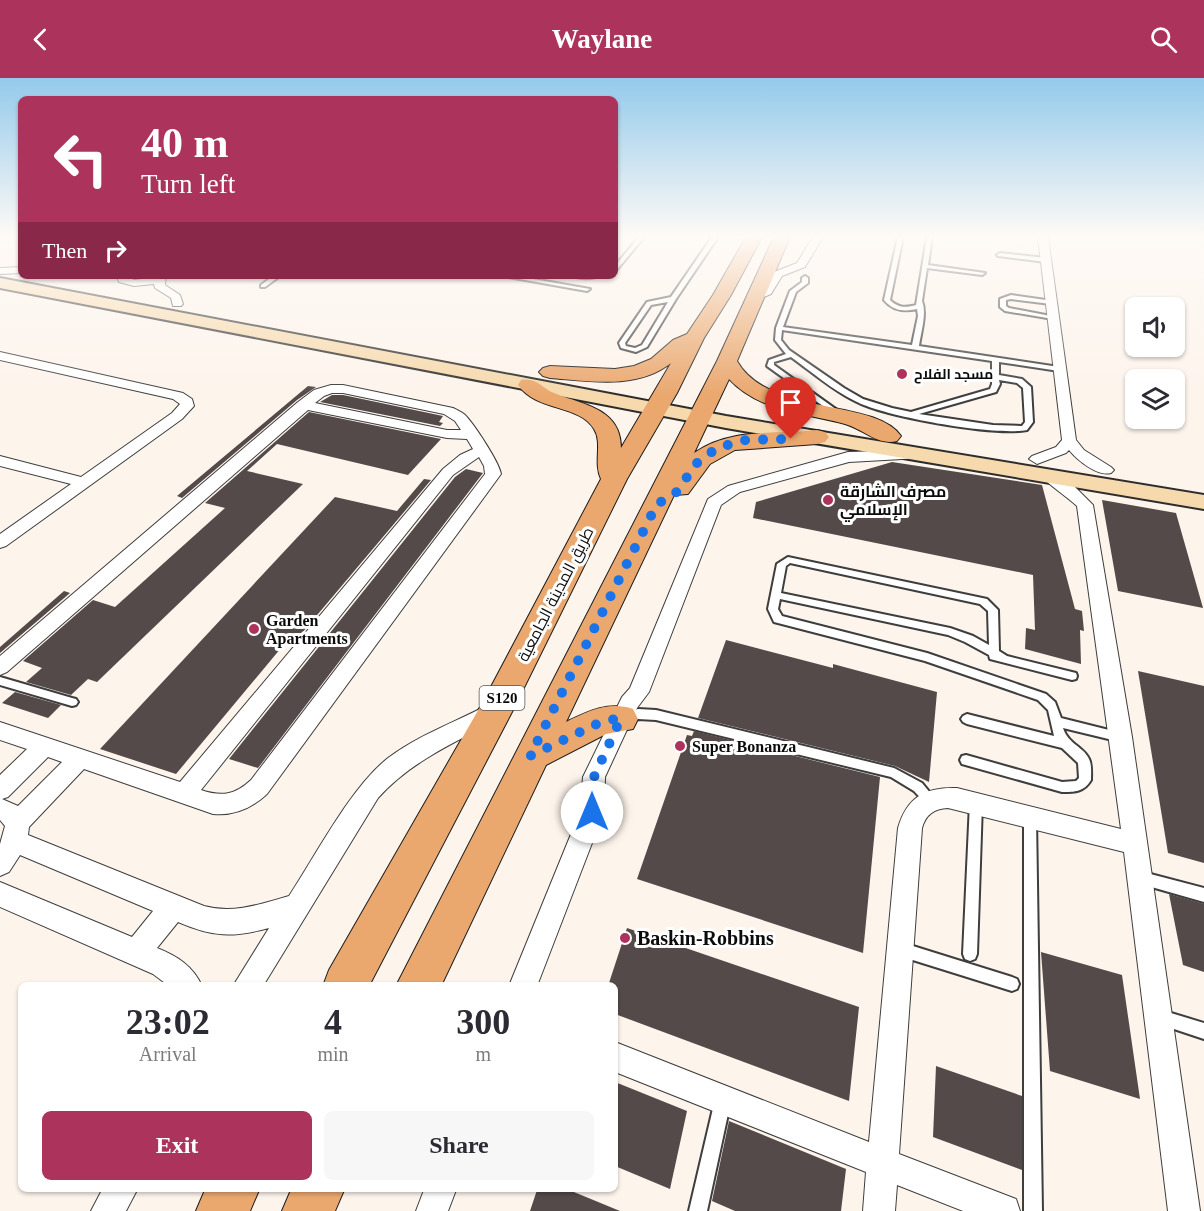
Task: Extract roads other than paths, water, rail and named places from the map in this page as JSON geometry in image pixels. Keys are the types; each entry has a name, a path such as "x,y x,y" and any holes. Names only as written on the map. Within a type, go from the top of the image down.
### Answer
{"main road":[{"name":"طريق المدينة الجامعية","path":"428,977 530,756 657,504 681,405 694,338 725,290"},
{"name":"طريق المدينة الجامعية","path":"347,982 496,710 614,479 681,405 728,361 758,290"},
{"path":"633,548 629,529 632,511 728,309 728,302 722,295"},
{"path":"550,372 609,375 638,372 654,366 680,343 694,338"},
{"path":"728,361 734,373 743,381 784,402 809,411 845,417 889,435"},
{"path":"529,385 542,395 583,408 601,423 611,441 607,465 614,479"},
{"path":"657,504 675,494 697,463 717,448 746,440 817,436"},
{"path":"530,756 601,722 621,718"},
{"path":"222,1211 232,1192"},
{"path":"308,1211 317,1192"}],"street":[{"path":"36,290 529,385 889,435 1043,467 1111,478 1204,488"},
{"path":"99,290 550,372 817,436 929,455 1043,467 1085,505 1120,737 1184,1211"},
{"path":"164,290 176,297 177,304"},
{"path":"755,297 768,290"},
{"path":"1050,290 1069,440 1087,459 1111,478 1204,502"},
{"path":"0,356 185,398 187,406 0,542"},
{"path":"0,667 319,393 331,389 343,389 448,411 460,418 492,466 491,478 259,787 244,800 223,805 184,794 43,748 0,731"},
{"path":"1043,467 1069,440"},
{"path":"184,794 448,472 465,458 478,442"},
{"path":"526,982 592,812 594,777 621,718 629,703 639,692 712,508 718,499 734,489 839,459 929,455"},
{"path":"0,461 83,482"},
{"path":"1085,505 1111,478"},
{"path":"249,982 381,777 408,754 496,710"},
{"path":"0,790 43,748"},
{"path":"0,864 11,824 79,759"},
{"path":"879,1211 911,819 916,811 930,800 947,797 1134,843"},
{"path":"11,824 196,917 226,923 296,907"},
{"path":"0,894 137,953 174,971 184,982"},
{"path":"137,953 173,907"},
{"path":"618,1058 1004,1211"},
{"path":"107,1211 120,1192"},
{"path":"432,1211 439,1192"}],"lane":[{"path":"674,299 649,303 622,343 623,347 636,350 645,346 680,290"},
{"path":"795,290 779,328 778,340 792,354 860,401 878,408 910,414 1004,429 1024,428 1029,422 1027,387 1019,381 996,377"},
{"path":"889,290 887,300 894,306 921,316"},
{"path":"915,348 921,316 922,290"},
{"path":"1051,302 1011,297 1004,298 1003,307 1053,317"},
{"path":"905,309 921,305"},
{"path":"779,328 1059,369"},
{"path":"792,354 771,361 770,366 825,408 845,417"},
{"path":"910,414 989,392 995,387 995,360"},
{"path":"966,760 1062,787 1074,788 1085,780 1086,766 1081,757 1066,744 1059,734 1053,705 1036,694 927,657 782,622 773,613 782,564 793,560 978,599 987,603 993,610 994,656"},
{"path":"776,594 950,632 969,639 994,656 1072,676"},
{"path":"0,681 72,702"},
{"path":"621,718 638,714 656,715 894,773 918,787 930,800"},
{"path":"967,719 1066,744"},
{"path":"1057,722 1120,737"},
{"path":"970,954 976,803"},
{"path":"1030,817 1033,1211"},
{"path":"1139,877 1204,895"},
{"path":"900,949 1011,984"},
{"path":"1158,1017 1204,1031"},
{"path":"698,1211 723,1100"}],"place":[{"name":"مسجد الفلاح","path":"902,374"},
{"name":"مصرف الشارقة الإسلامي","path":"828,500"},
{"name":"Garden Apartments","path":"254,629"},
{"name":"Super Bonanza","path":"680,746"},
{"name":"Baskin-Robbins","path":"625,938"}]}
